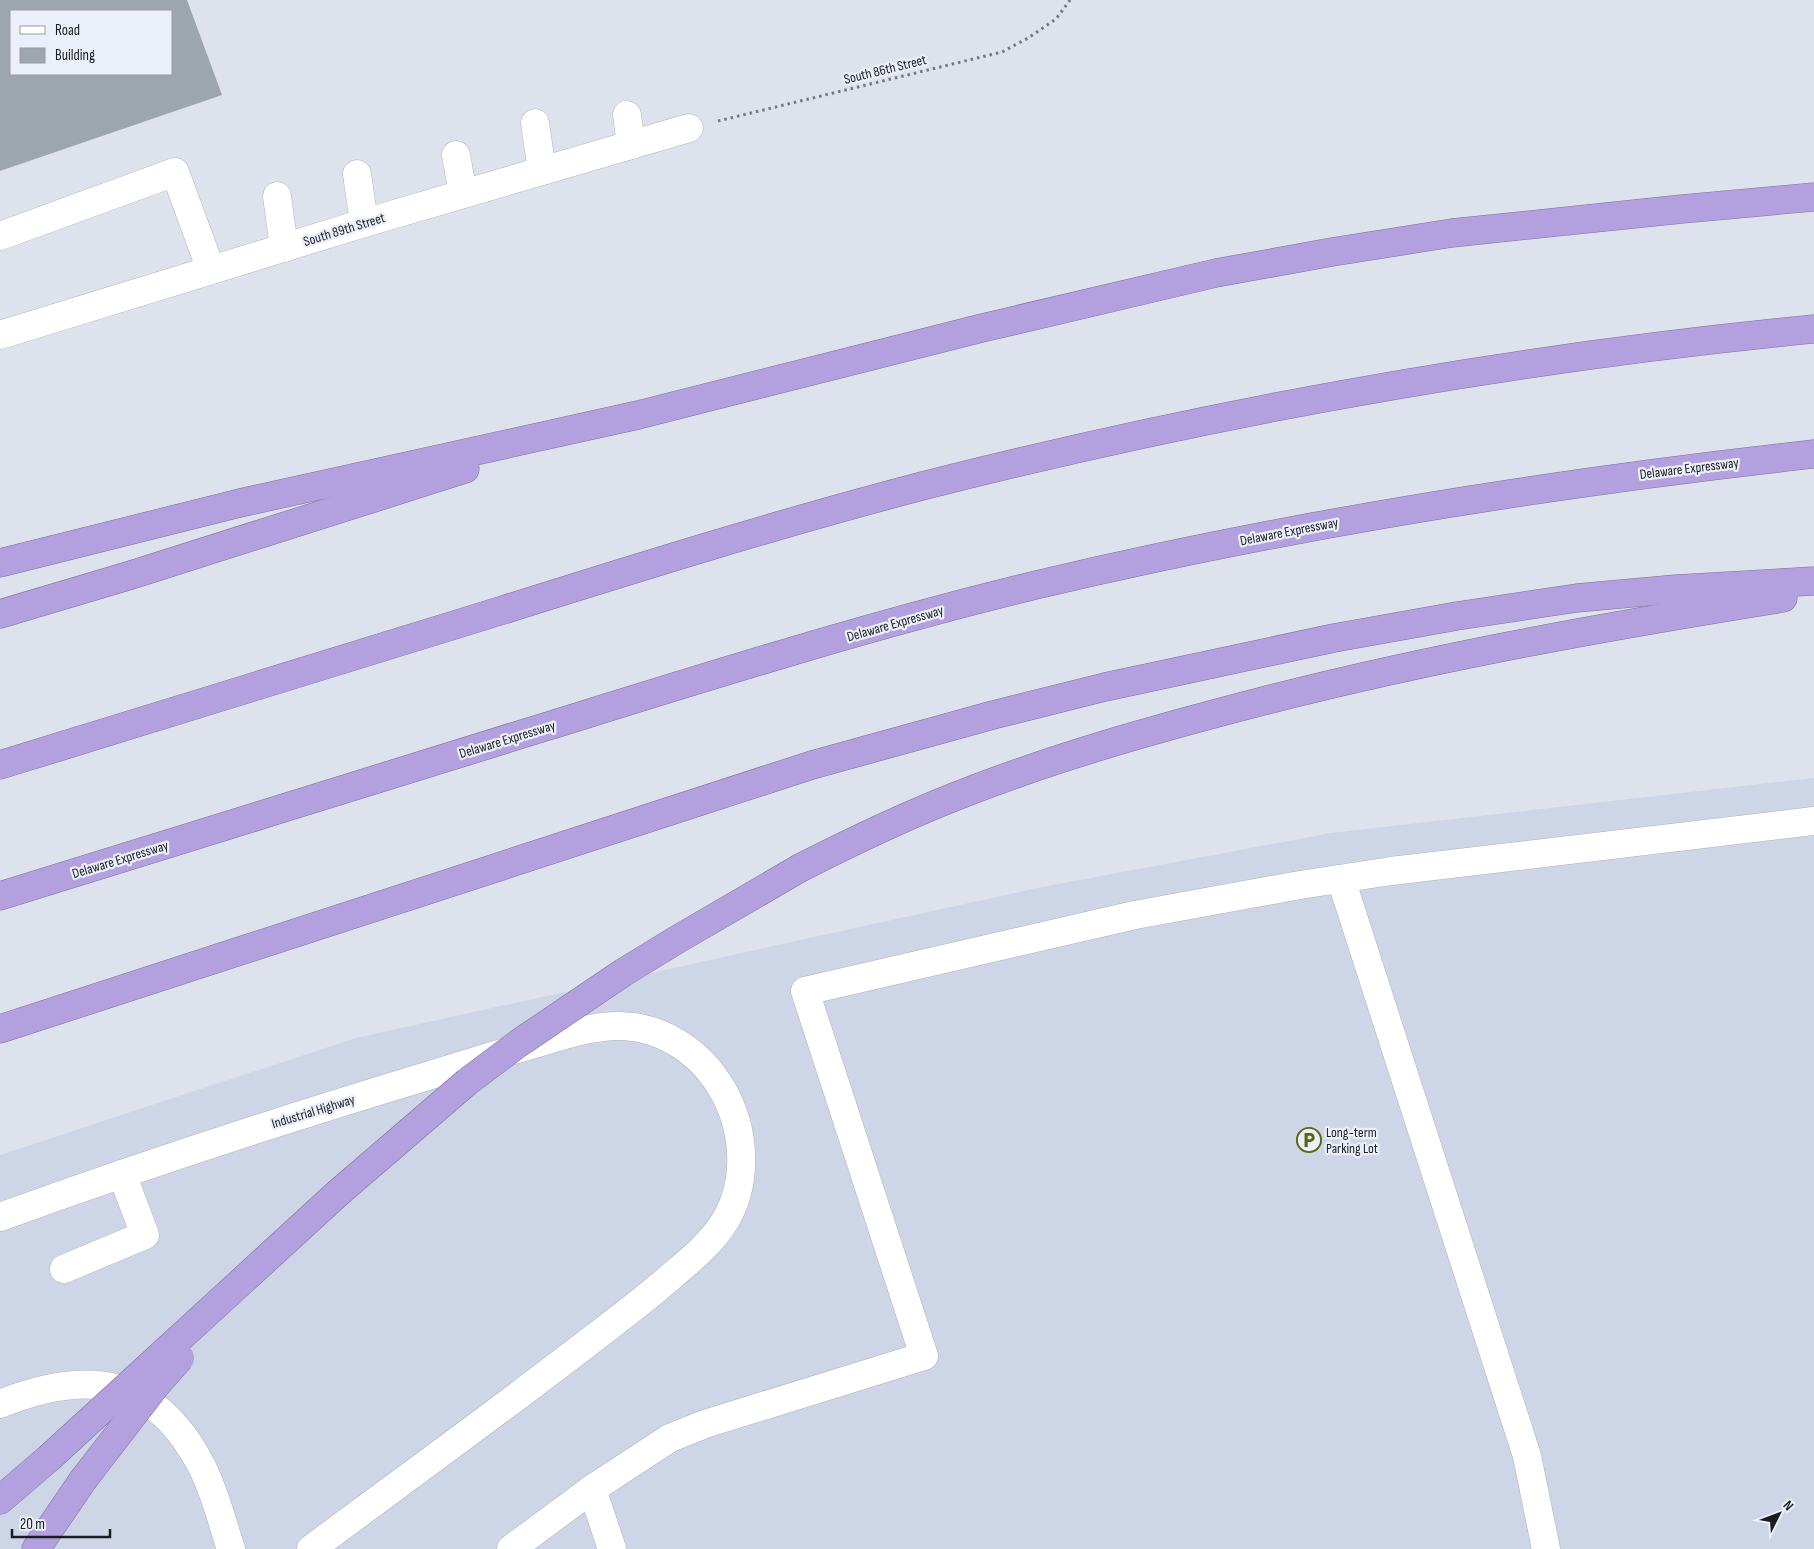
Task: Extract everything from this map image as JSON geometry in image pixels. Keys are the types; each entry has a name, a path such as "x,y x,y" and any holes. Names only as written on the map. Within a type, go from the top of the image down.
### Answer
{"highway":[{"path":"0,563 240,503 638,415 992,325 1216,273 1452,233 1814,197"},
{"path":"0,765 661,561 829,512 1009,465 1192,423 1440,377 1565,359 1814,329"},
{"path":"0,614 140,572 638,415"},
{"name":"Delaware Expressway","path":"0,896 694,681 870,629 1033,586 1203,548 1376,514 1550,486 1814,454"},
{"path":"0,1029 812,765 1095,689 1325,640 1456,616 1596,596 1814,581"},
{"path":"0,1500 49,1458 345,1186 467,1082 519,1043 624,972 678,938 800,868 882,828 954,797 1062,759 1196,718 1419,663 1535,640 1814,593"},
{"path":"36,1549 83,1480 163,1378 298,1229"}],"street":[{"path":"627,115 631,145"},
{"path":"535,123 542,171"},
{"name":"South 89th Street","path":"0,335 364,223 689,128"},
{"path":"456,155 463,194"},
{"path":"0,236 175,172 211,270"},
{"path":"357,174 364,223"},
{"path":"277,196 284,248"},
{"path":"511,1549 592,1489 657,1445 687,1431 924,1356 804,991 1135,915 1341,879 1589,847 1814,822"},
{"path":"1341,879 1527,1456 1546,1549"},
{"name":"Industrial Highway","path":"0,1217 298,1115 593,1028 631,1026 649,1029 687,1049 703,1064 718,1082 730,1102 741,1144 738,1185 725,1220 699,1252 627,1314 311,1549"},
{"path":"64,1269 145,1235 122,1174"},
{"path":"0,1404 40,1391 80,1384 102,1384 116,1387 142,1399 166,1417 179,1431 197,1458 209,1483 231,1549"},
{"path":"592,1489 612,1549"}],"path":[{"name":"South 86th Street","path":"689,128 1002,52 1028,38 1056,19 1070,0"}],"shaded area":[{"name":"Long-term Parking Lot","path":"1814,778 1814,1549 0,1549 0,1155 356,1038 1037,888 1331,833"}],"building":[{"path":"0,0 187,0 222,95 0,171"}],"place":[{"name":"Long-term Parking Lot","path":"1309,1140"}]}
